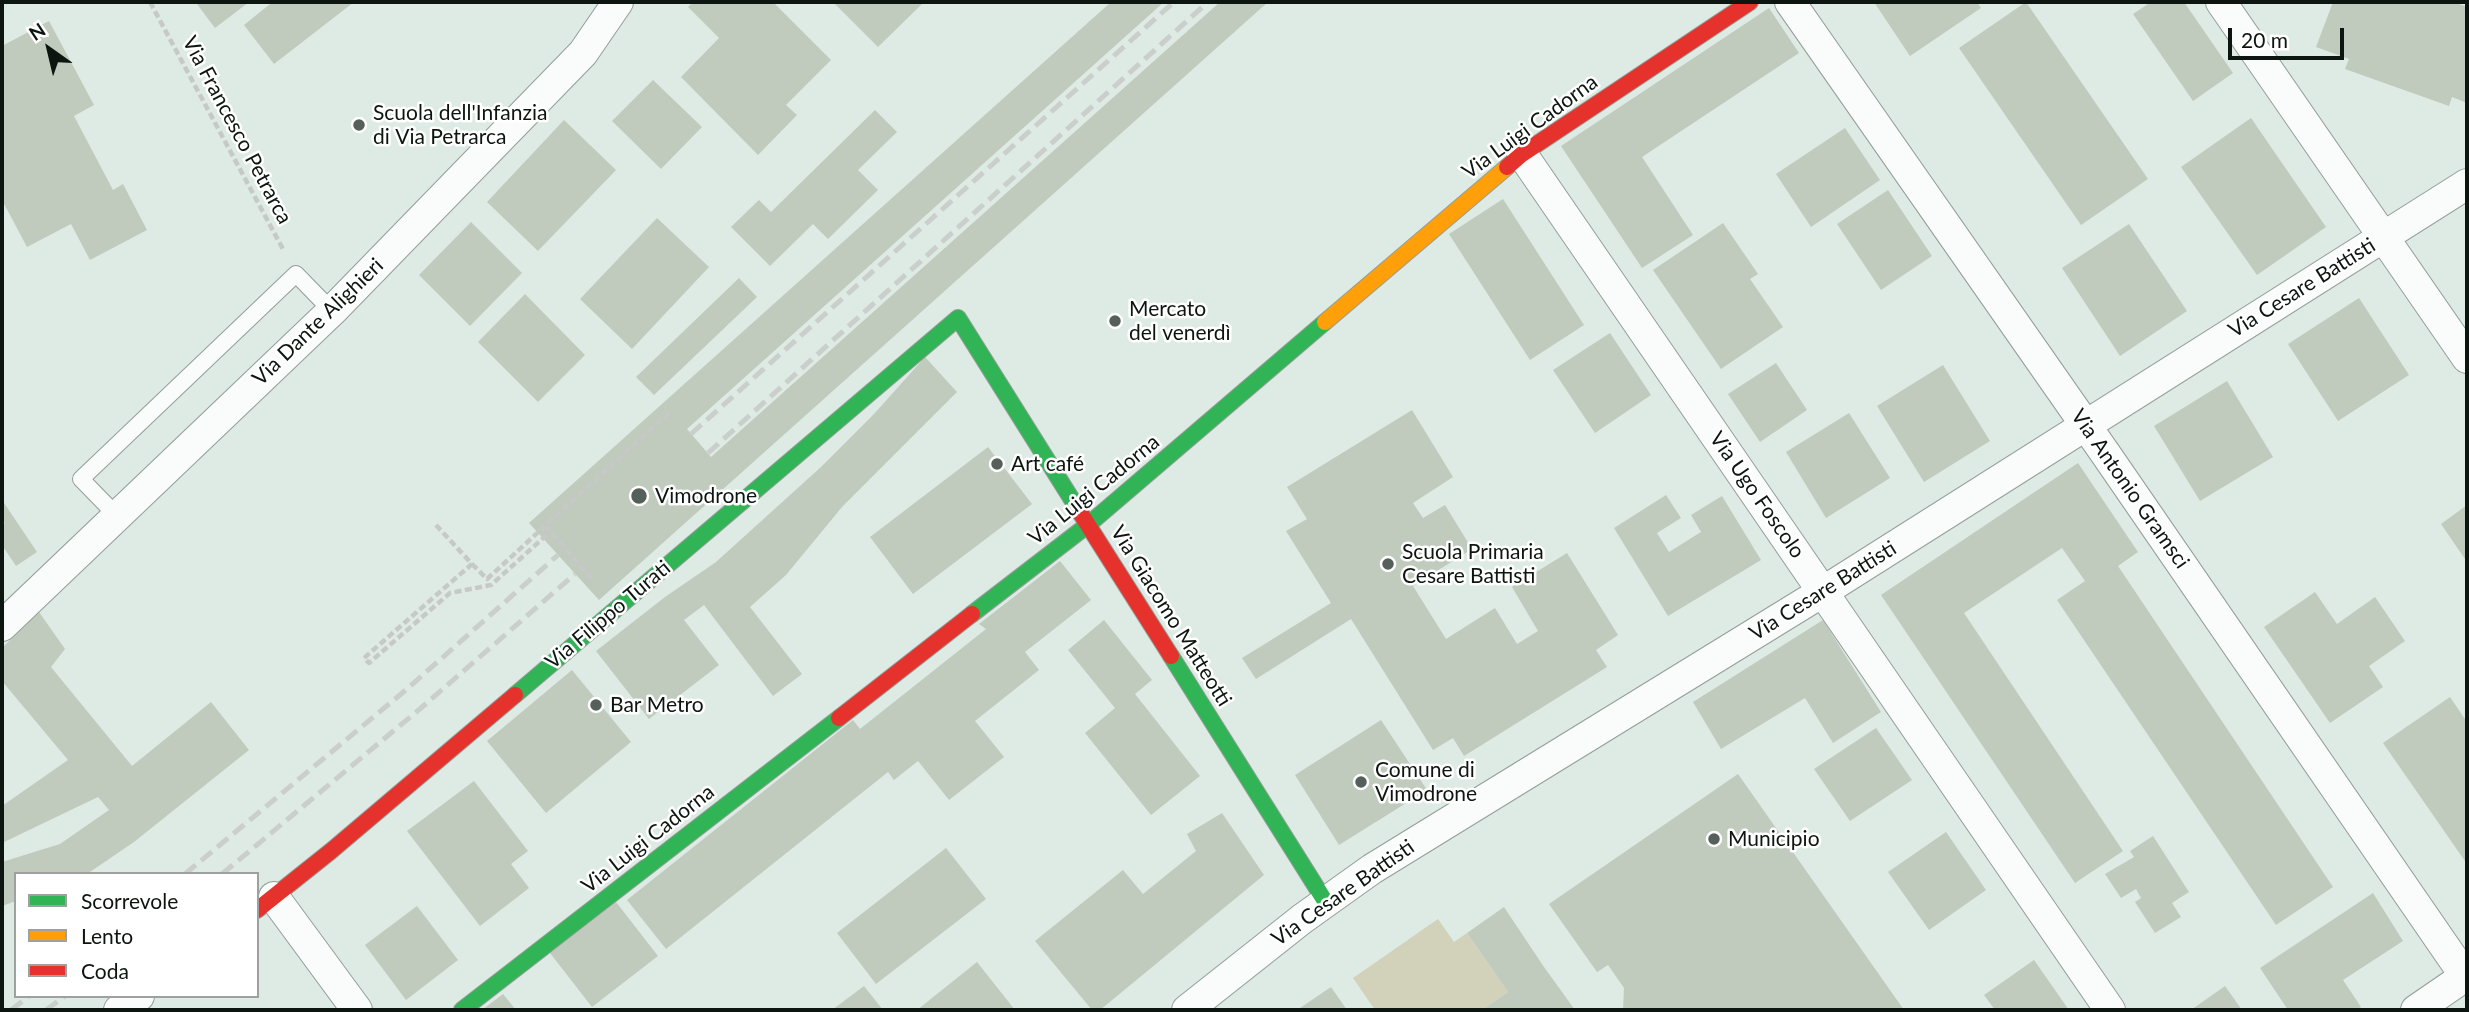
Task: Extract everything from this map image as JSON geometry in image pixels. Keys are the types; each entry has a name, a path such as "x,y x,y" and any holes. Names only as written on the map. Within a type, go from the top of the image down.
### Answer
{"street":[{"name":"Via Dante Alighieri","path":"2,626 332,311 583,53 618,2"},
{"name":"Via Luigi Cadorna","path":"462,1010 1089,524 1521,154 1749,2"},
{"name":"Via Antonio Gramsci","path":"1790,2 2467,977"},
{"path":"2221,2 2467,358"},
{"name":"Via Ugo Foscolo","path":"1521,154 2110,1010"},
{"name":"Via Cesare Battisti","path":"1187,1010 1325,901 1404,850 1824,591 2467,184"},
{"name":"Via Giacomo Matteotti","path":"958,318 1325,901"},
{"name":"Via Filippo Turati","path":"266,904 958,318"},
{"path":"266,904 357,1010"},
{"path":"2416,1010 2467,977"},
{"path":"119,1010 136,998"}],"lane":[{"path":"117,516 81,478 296,274 332,311"}],"path":[{"name":"Via Francesco Petrarca","path":"150,2 296,274"},
{"path":"436,525 487,579 671,411"},
{"path":"545,526 595,581"},
{"path":"472,564 364,658 369,663 450,593 491,585 550,532"}],"green space":[{"path":"1438,919 1454,942 1467,933 1508,992 1482,1010 1375,1010 1353,978"}],"building":[{"path":"249,2 215,28 197,4"},
{"path":"269,2 354,2 274,64 244,25 270,4"},
{"path":"693,2 773,2 831,60 786,105 797,115 758,155 681,77 719,38 688,7"},
{"path":"833,2 920,2 922,4 878,47"},
{"path":"1111,2 1164,2 687,429 711,457 1220,2 1268,2 599,600 529,523"},
{"path":"1874,2 1977,2 1981,8 1910,56"},
{"path":"2026,2 2148,179 2081,225 1959,48"},
{"path":"2151,2 2184,2 2233,73 2193,101 2133,14"},
{"path":"2333,2 2454,2 2467,7 2467,103 2452,97 2449,106 2345,69 2349,59 2316,47"},
{"path":"1769,8 1799,53 1642,157 1693,235 1642,268 1561,146"},
{"path":"49,21 94,105 74,116 113,190 123,184 147,230 90,260 71,224 27,247 2,200 2,46"},
{"path":"653,80 702,127 661,169 612,121"},
{"path":"875,110 897,132 858,170 878,190 828,239 813,224 770,266 731,227 759,200 771,212"},
{"path":"2251,118 2326,227 2257,275 2181,167"},
{"path":"564,120 616,170 538,251 487,202"},
{"path":"1845,128 1880,180 1811,227 1776,174"},
{"path":"1888,190 1932,256 1881,290 1837,224"},
{"path":"1503,199 1584,325 1530,360 1449,234"},
{"path":"657,218 709,267 632,349 580,299"},
{"path":"471,222 522,273 470,326 419,275"},
{"path":"1723,223 1758,274 1750,279 1783,327 1721,369 1653,270"},
{"path":"2129,224 2187,311 2120,356 2062,268"},
{"path":"739,278 757,297 654,395 636,377"},
{"path":"525,294 585,355 538,402 478,342"},
{"path":"2359,298 2409,375 2338,421 2288,344"},
{"path":"1610,333 1651,395 1595,433 1553,370"},
{"path":"925,357 957,392 842,507 786,575 750,607 802,674 773,696 704,605 684,620 719,665 649,719 596,651 665,597 716,562 821,467 874,414"},
{"path":"1776,363 1807,410 1760,442 1728,394"},
{"path":"1943,365 1990,441 1924,482 1877,406"},
{"path":"2227,381 2273,457 2200,501 2154,426"},
{"path":"1412,410 1453,477 1413,503 1423,518 1445,505 1472,549 1413,586 1446,639 1495,608 1517,644 1538,631 1512,587 1567,553 1618,635 1596,650 1607,667 1464,756 1453,738 1433,750 1351,619 1256,679 1242,658 1331,603 1286,531 1307,519 1287,487"},
{"path":"1849,413 1890,478 1826,518 1786,452"},
{"path":"988,447 1032,504 913,594 870,537"},
{"path":"2078,463 2138,552 2118,566 2333,887 2276,925 2057,600 2085,581 2062,548 1964,613 2123,851 2075,883 1881,595"},
{"path":"1666,495 1681,518 1657,533 1669,552 1701,532 1691,515 1722,496 1761,560 1668,616 1614,528"},
{"path":"2,500 37,552 16,566 2,545 2,525 5,523 2,519"},
{"path":"2467,505 2467,562 2441,524"},
{"path":"1060,561 1091,600 1025,652 1039,670 975,721 1004,757 949,800 918,761 894,780 888,772 666,949 627,900 853,720 860,729 986,629 979,624"},
{"path":"2315,592 2337,624 2375,597 2405,641 2369,666 2383,687 2330,723 2264,627"},
{"path":"39,612 65,649 51,667 132,766 211,702 249,750 134,842 90,872 14,872 14,902 2,906 2,862 60,844 109,810 98,797 2,843 2,806 68,760 2,681 2,648"},
{"path":"1104,620 1152,680 1135,694 1200,776 1151,815 1085,733 1115,708 1068,650"},
{"path":"1823,620 1881,712 1833,743 1805,698 1721,749 1693,702"},
{"path":"572,670 631,742 546,813 487,741"},
{"path":"2450,697 2467,722 2467,864 2383,743"},
{"name":"Comune di Vimodrone","path":"1381,720 1427,790 1339,845 1295,775"},
{"path":"1876,728 1912,780 1850,821 1814,769"},
{"name":"Municipio","path":"1738,774 1904,1010 1623,1010 1624,988 1608,965 1597,972 1549,904"},
{"path":"474,781 528,851 511,864 529,888 480,926 407,831"},
{"path":"1222,813 1264,875 1100,1010 1092,1010 1035,941 1123,870 1143,894 1196,851 1187,834"},
{"path":"1946,832 1986,890 1929,930 1888,872"},
{"path":"2153,836 2189,892 2172,903 2181,917 2155,933 2135,902 2141,898 2136,889 2121,898 2105,874 2134,857 2130,851"},
{"path":"946,848 986,899 876,984 837,933"},
{"path":"2373,893 2403,941 2343,980 2361,1007 2356,1010 2288,1010 2260,968"},
{"path":"616,902 658,956 592,1007 550,953"},
{"path":"417,906 458,960 406,1000 365,945"},
{"path":"1504,907 1575,1010 1482,1010 1508,992 1467,933"},
{"path":"2034,960 2069,1010 1995,1010 1984,995"},
{"path":"977,962 1015,1010 917,1010"},
{"path":"864,986 883,1010 832,1010"},
{"path":"2225,986 2242,1010 2191,1010"},
{"path":"1331,987 1347,1010 1300,1008"},
{"path":"503,994 516,1010 482,1010"}],"railway":[{"path":"691,434 1174,2"},
{"path":"708,453 1208,2"},
{"path":"187,872 407,689 558,555"},
{"path":"224,872 421,708 575,574"},
{"path":"11,1010 26,998"},
{"path":"46,1010 62,998"}],"traffic: fast":[{"path":"515,695 958,318 1081,514"},
{"path":"972,614 1089,524 1325,322"},
{"path":"1171,656 1325,901"},
{"path":"462,1010 839,718"}],"traffic: slow":[{"path":"1325,322 1507,167"}],"traffic: jam":[{"path":"1507,167 1522,154 1750,2"},
{"path":"1081,514 1171,656"},
{"path":"839,718 972,614"},
{"path":"259,908 515,695"}],"place":[{"name":"Scuola dell'Infanzia di Via Petrarca","path":"359,125"},
{"name":"Mercato del venerdì","path":"1115,321"},
{"name":"Art café","path":"997,464"},
{"name":"Vimodrone","path":"639,496"},
{"name":"Scuola Primaria Cesare Battisti","path":"1388,564"},
{"name":"Bar Metro","path":"596,705"},
{"name":"Comune di Vimodrone","path":"1361,782"},
{"name":"Municipio","path":"1714,839"}]}
